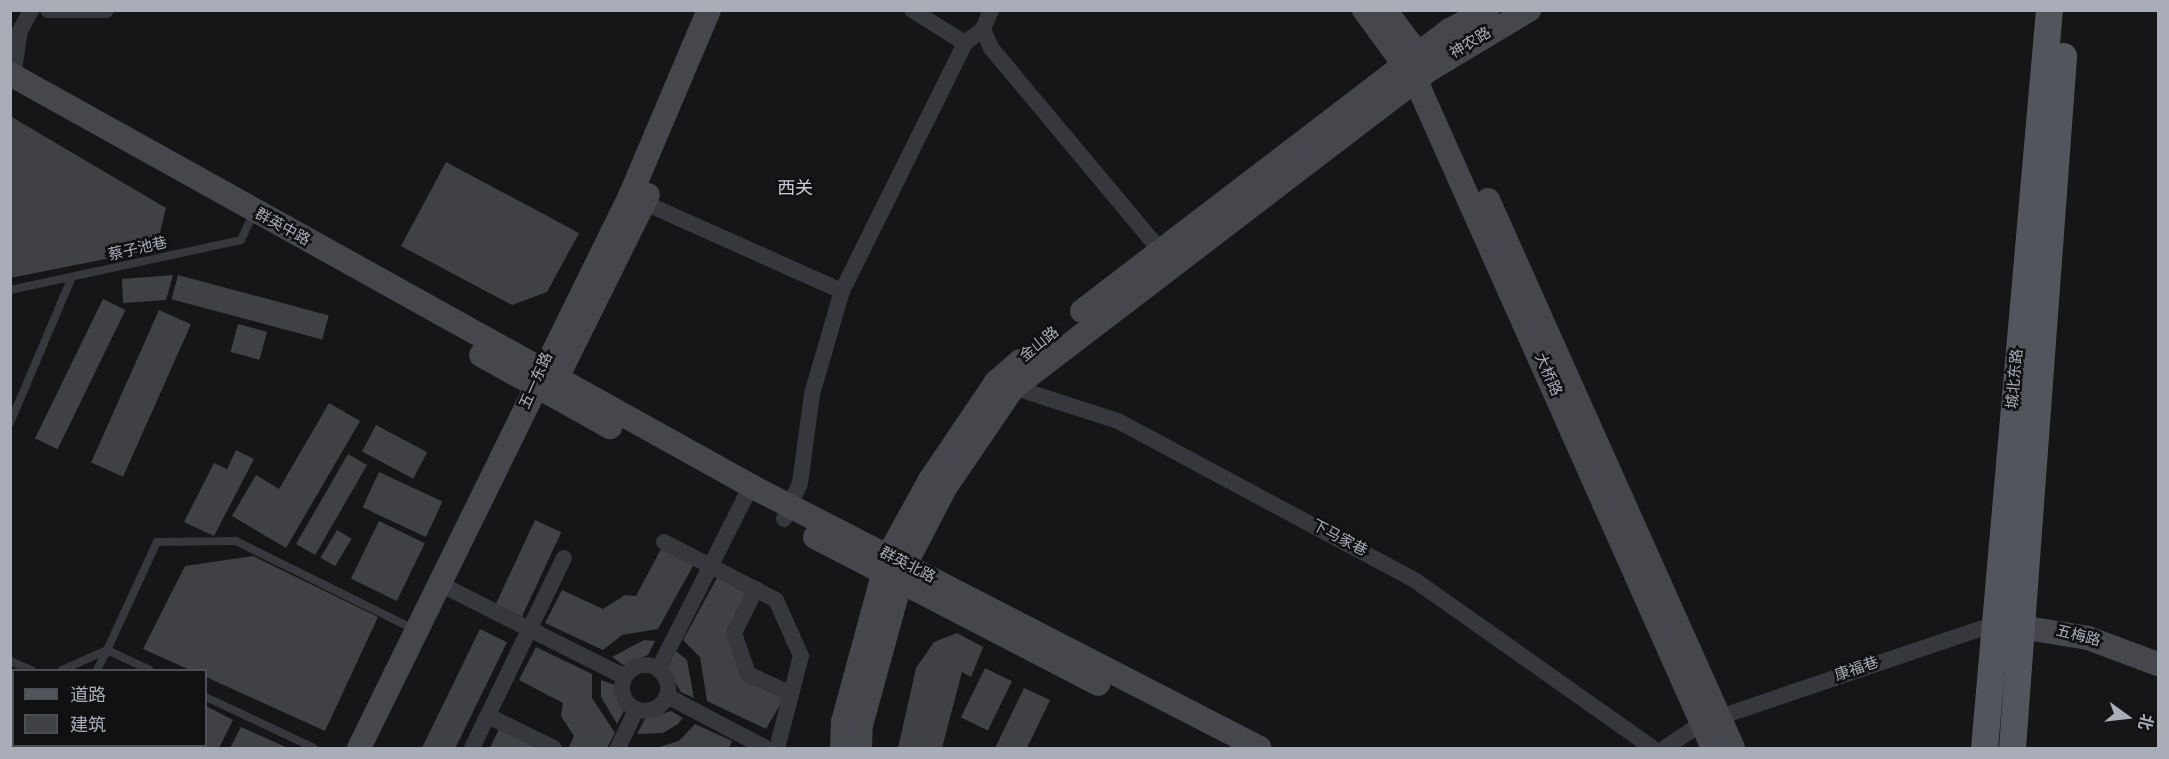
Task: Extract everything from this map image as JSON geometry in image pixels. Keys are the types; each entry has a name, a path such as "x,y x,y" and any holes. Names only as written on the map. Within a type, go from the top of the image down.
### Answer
{"main road":[{"name":"城北东路","path":"1984,748 2049,10"},
{"name":"城北东路","path":"2012,748 2066,10"}],"street":[{"path":"11,80 20,31 31,10"},
{"path":"48,10 106,10"},
{"name":"五一东路","path":"637,200 709,10"},
{"name":"五一东路","path":"367,748 447,588 545,382 637,200 726,10"},
{"path":"912,10 965,43"},
{"path":"787,513 800,483 812,394 842,291 965,43 983,29 991,10"},
{"name":"大桥路","path":"1364,10 1417,67"},
{"name":"大桥路","path":"1385,10 1417,67 1711,720 1733,748"},
{"name":"神农路","path":"1417,67 1487,10"},
{"name":"神农路","path":"1417,67 1529,10"},
{"path":"983,29 991,48 1159,249"},
{"name":"金山路","path":"842,748 843,722 894,570 945,488 1004,385 1159,249 1417,67"},
{"name":"金山路","path":"1004,385 1251,201 1417,67"},
{"name":"群英中路","path":"11,80 545,382"},
{"path":"637,200 842,291"},
{"name":"群英北路","path":"545,382 1227,748"},
{"name":"下马家巷","path":"1004,385 1118,421 1416,581 1653,748"},
{"path":"659,668 748,492"},
{"path":"664,542 776,600 801,656 777,748"},
{"path":"472,748 564,558"},
{"name":"金山路","path":"860,748 894,570"},
{"name":"群英北路","path":"894,570 1260,748"},
{"path":"447,588 625,677"},
{"name":"五一东路","path":"367,748 417,632 447,588"},
{"path":"756,589 734,633 748,674 791,694"},
{"name":"五梅路","path":"1994,624 2022,624 2088,638 2158,664"},
{"name":"康福巷","path":"1665,748 1711,720 1994,624"},
{"path":"641,664 659,668 667,679 668,696 653,710 636,710 622,695 625,677 641,664"},
{"path":"668,696 743,743 766,748"},
{"path":"618,748 636,710"},
{"path":"488,716 554,748"},
{"name":"大桥路","path":"1711,720 1713,748"}],"lane":[{"name":"蔡子池巷","path":"10,290 71,279 240,240 252,218"},
{"path":"10,423 71,279"},
{"path":"98,669 157,542 236,542 417,632"},
{"path":"64,669 107,650 148,669"},
{"path":"10,661 29,669"},
{"path":"207,697 314,748"},
{"path":"10,726 12,719"}],"building":[{"path":"10,116 166,208 156,249 10,278"},
{"path":"446,162 579,233 547,292 512,305 401,246"},
{"path":"173,275 166,300 123,303 122,279"},
{"path":"178,275 329,315 322,340 172,299"},
{"path":"103,299 125,310 58,449 35,438"},
{"path":"159,310 191,324 123,477 91,463"},
{"path":"238,324 267,332 259,360 230,352"},
{"path":"329,403 360,421 286,548 232,516 256,475 279,489"},
{"path":"376,425 427,452 413,479 362,451"},
{"path":"236,450 254,459 214,536 184,522 214,463 227,469"},
{"path":"348,454 367,465 315,555 296,544"},
{"path":"379,472 442,502 426,537 363,507"},
{"path":"535,520 561,532 522,617 496,604"},
{"path":"379,521 425,543 397,601 351,579"},
{"path":"337,530 352,539 335,566 321,557"},
{"path":"662,547 694,564 658,629 622,635 603,650 545,623 562,590 603,609 625,595 636,596"},
{"path":"253,556 378,617 325,731 207,677 207,669 188,669 143,649 185,566"},
{"path":"718,576 749,593 737,657 784,698 766,729 707,701 700,657 683,640"},
{"path":"480,629 507,642 455,748 422,748"},
{"path":"957,633 983,647 971,677 962,672 942,748 898,748 916,668 934,642"},
{"path":"644,640 655,641 648,655 623,665 612,657"},
{"path":"536,647 592,674 592,698 615,733 607,748 569,747 574,736 561,716 563,703 519,680"},
{"path":"672,648 687,660 694,698 681,692 666,667"},
{"path":"985,668 1012,681 988,731 961,717"},
{"path":"601,680 615,685 624,711 617,724 601,697"},
{"path":"1024,688 1050,700 1027,748 995,748"},
{"path":"207,707 233,720 219,748 118,748 207,747"},
{"path":"671,711 683,718 678,724 663,733 637,734 645,719"},
{"path":"695,724 732,741 729,748 656,748 679,741"},
{"path":"241,727 288,748 230,748"},
{"path":"499,729 539,748 490,748"},
{"path":"12,739 12,747 43,748 10,748"}],"district":[{"name":"西关","path":"795,190"}]}
